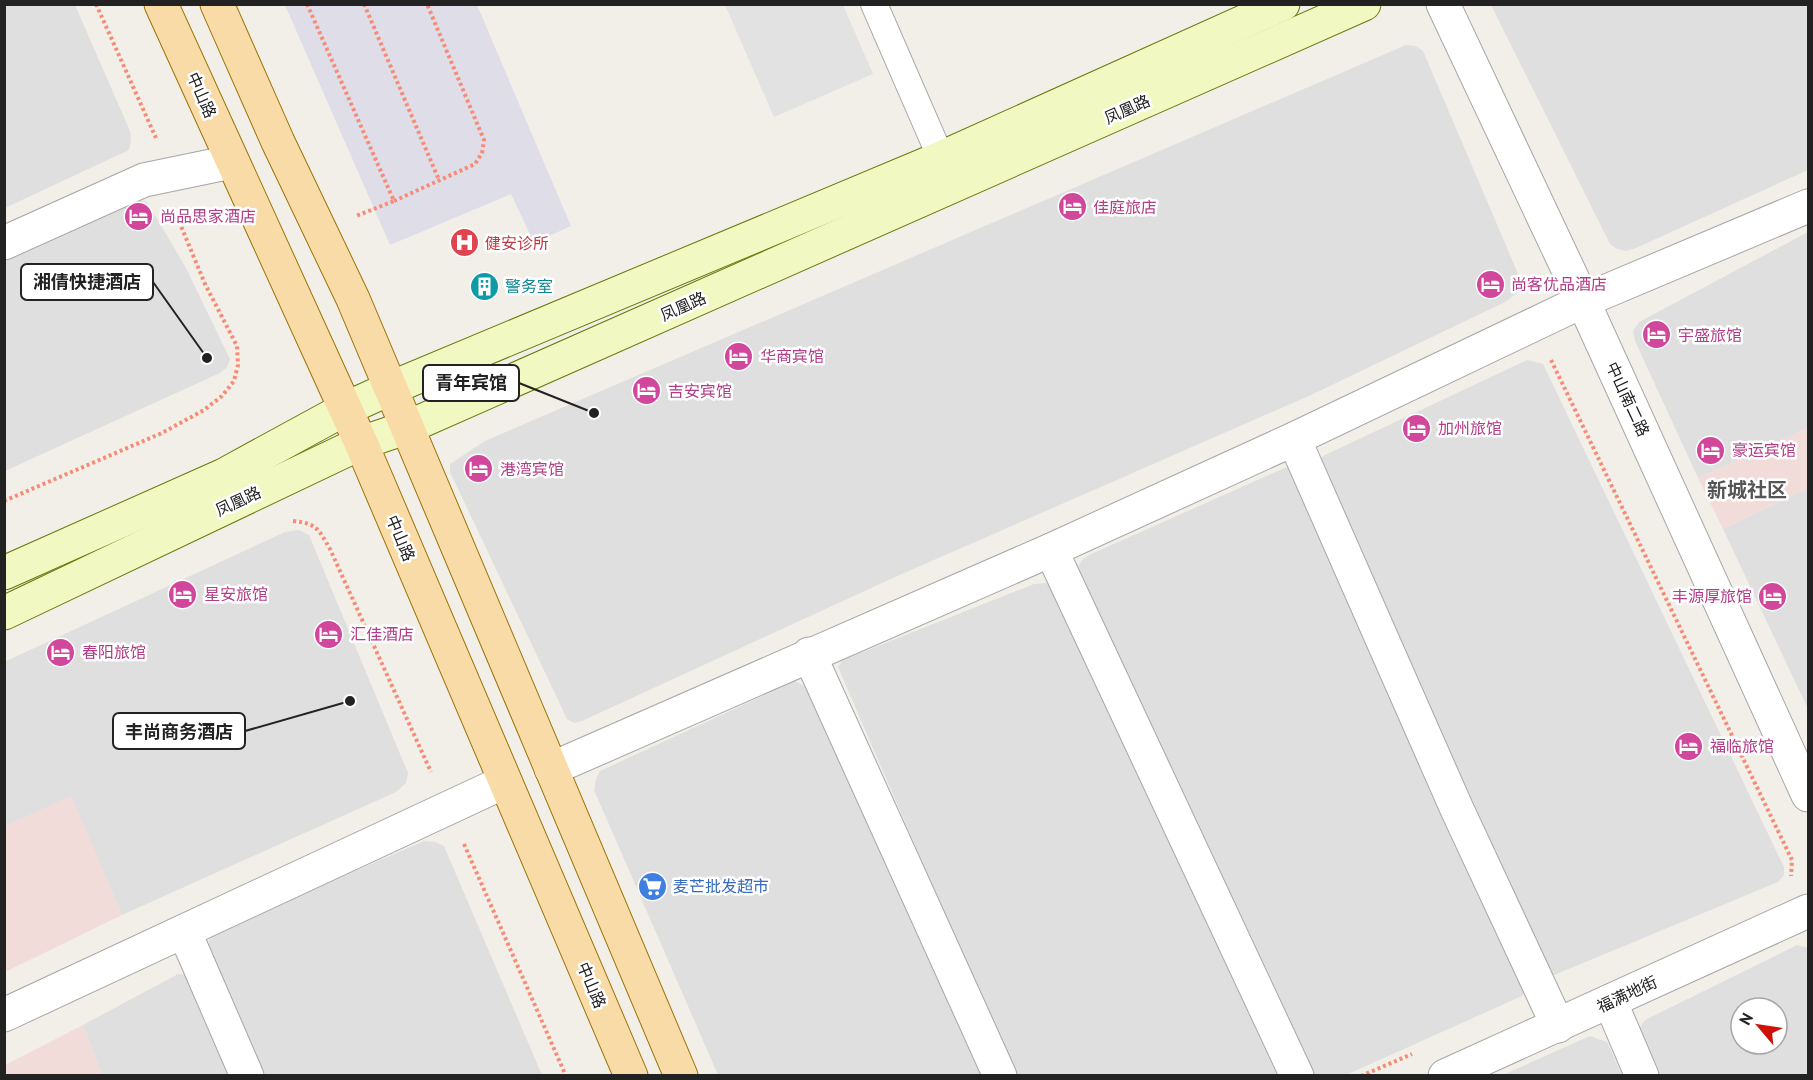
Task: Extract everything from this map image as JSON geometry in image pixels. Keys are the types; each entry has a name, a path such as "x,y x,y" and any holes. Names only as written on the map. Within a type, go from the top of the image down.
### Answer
{"main road":[{"name":"中山路","path":"161,4 231,162 361,443 631,1076"},
{"path":"217,4 278,142 353,299 681,1076"},
{"name":"凤凰路","path":"4,573 224,475 345,409 391,388 940,158 1283,4"},
{"name":"凤凰路","path":"4,613 361,443 408,427 1364,4"}],"street":[{"name":"中山南二路","path":"1443,4 1583,301 1809,795"},
{"path":"4,243 144,180 231,162"},
{"path":"551,769 809,654 1051,550 1294,439 1583,301 1809,206"},
{"path":"1294,439 1456,807 1557,1026"},
{"path":"1051,550 1297,1076"},
{"path":"809,654 1000,1076"},
{"path":"4,1015 185,933 504,782"},
{"name":"福满地街","path":"1445,1076 1809,911"},
{"path":"185,933 247,1076"},
{"path":"1610,1001 1642,1076"}],"lane":[{"path":"874,4 940,158"}],"path":[{"path":"4,501 162,433 204,410 222,396 234,381 238,365 237,346 205,284 176,213 171,174 96,4"},
{"path":"307,4 394,201"},
{"path":"364,4 440,180"},
{"path":"357,228 352,217 394,201 475,164 482,153 484,140 427,4"},
{"path":"1547,355 1554,364 1792,860 1791,878"},
{"path":"283,522 308,522 319,530 448,808 566,1076"}],"shaded area":[{"path":"4,5 75,5 130,131 131,140 129,150 5,208"},
{"path":"285,5 477,5 571,226 534,243 511,194 390,245"},
{"path":"725,5 843,5 873,74 774,117"},
{"path":"1491,5 1808,5 1808,170 1636,248 1626,251 1617,249 1610,244"},
{"path":"1406,45 1416,46 1423,51 1522,283 1517,293 1505,302 1311,395 895,577 582,721 574,723 567,719 450,472 450,464 485,441"},
{"path":"134,199 147,202 185,266 230,359 227,367 220,373 5,471 5,260"},
{"path":"1808,232 1808,428 1698,478 1635,341 1633,331 1639,322"},
{"path":"1527,360 1543,364 1784,867 1784,875 1778,882 1547,978 1320,461 1323,456"},
{"path":"1808,428 1808,488 1723,529 1698,478"},
{"path":"1289,466 1527,989 1522,996 1346,1075 1307,1075 1077,568 1089,555"},
{"path":"1808,488 1808,709 1723,529"},
{"path":"299,530 309,535 408,773 406,783 396,792 122,915 71,797 5,826 4,662 285,532"},
{"path":"1046,583 1054,586 1283,1075 1014,1075 838,667 843,660 1034,584"},
{"path":"795,681 808,688 990,1075 718,1075 594,790 596,779 600,771"},
{"path":"71,796 122,915 5,972 5,826"},
{"path":"424,841 444,846 542,1075 262,1075 208,951 209,940 217,931"},
{"path":"1797,945 1808,948 1808,1075 1656,1075 1640,1037 1640,1027 1645,1020"},
{"path":"178,974 188,975 233,1075 102,1075 83,1025"},
{"path":"83,1025 102,1075 5,1075 5,1065"},
{"path":"1590,1036 1607,1042 1622,1075 1503,1075"}],"place":[{"name":"佳庭旅店","path":"1072,207"},
{"name":"尚品思家酒店","path":"139,216"},
{"name":"健安诊所","path":"464,243"},
{"name":"尚客优品酒店","path":"1490,284"},
{"name":"警务室","path":"484,286"},
{"name":"宇盛旅馆","path":"1657,335"},
{"name":"华商宾馆","path":"739,356"},
{"name":"湘倩快捷酒店","path":"207,358"},
{"name":"吉安宾馆","path":"647,391"},
{"name":"青年宾馆","path":"594,413"},
{"name":"加州旅馆","path":"1417,428"},
{"name":"豪运宾馆","path":"1711,450"},
{"name":"港湾宾馆","path":"479,469"},
{"name":"星安旅馆","path":"183,594"},
{"name":"丰源厚旅馆","path":"1773,596"},
{"name":"汇佳酒店","path":"329,634"},
{"name":"春阳旅馆","path":"61,652"},
{"name":"丰尚商务酒店","path":"350,701"},
{"name":"福临旅馆","path":"1689,746"},
{"name":"麦芒批发超市","path":"652,886"}],"district":[{"name":"新城社区","path":"1747,490"}]}
